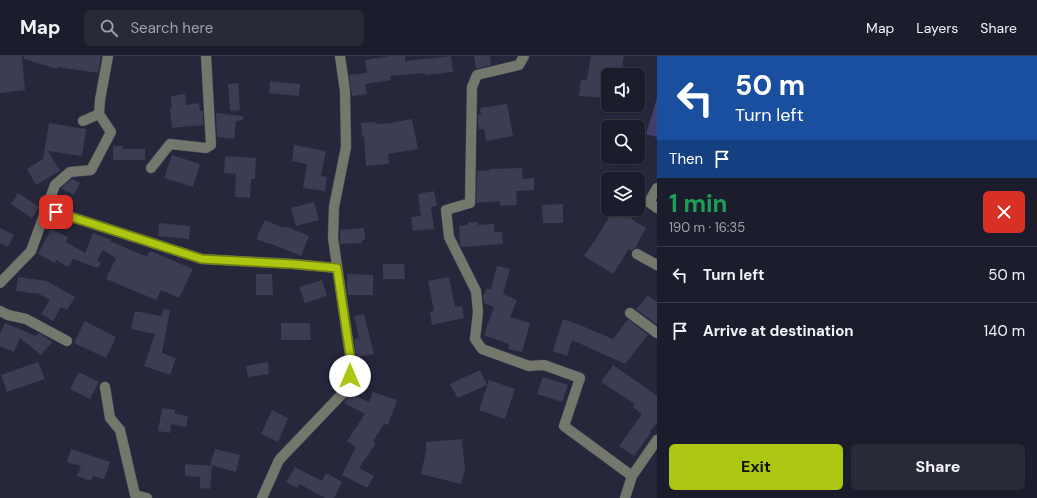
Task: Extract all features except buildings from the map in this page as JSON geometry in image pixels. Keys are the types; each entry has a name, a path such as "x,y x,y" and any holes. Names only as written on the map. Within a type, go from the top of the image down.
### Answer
{"street":[{"path":"0,283 31,251 55,185 70,172 91,170 111,132 99,114 108,56"},
{"path":"151,168 170,144 206,148 211,145 206,56"},
{"path":"262,498 279,460 343,393 350,376 350,355 333,238 334,207 346,147 345,90 340,56"},
{"path":"524,56 519,65 477,75 472,86 470,203 446,210 449,237 476,291 478,312 475,339 482,349 529,366 544,365 580,378 564,426 632,476"},
{"path":"83,121 99,114"},
{"path":"657,188 649,202 657,208"},
{"path":"56,212 202,259 337,268"},
{"path":"637,254 657,265"},
{"path":"0,311 8,315 26,319 67,341"},
{"path":"630,313 657,333"},
{"path":"105,386 110,418 120,430 135,495 147,498"},
{"path":"625,498 632,476 657,440"}],"shaded area":[{"path":"657,98 657,137 646,134"}],"route":[{"path":"56,212 202,259 337,268 350,355 350,376"}]}
